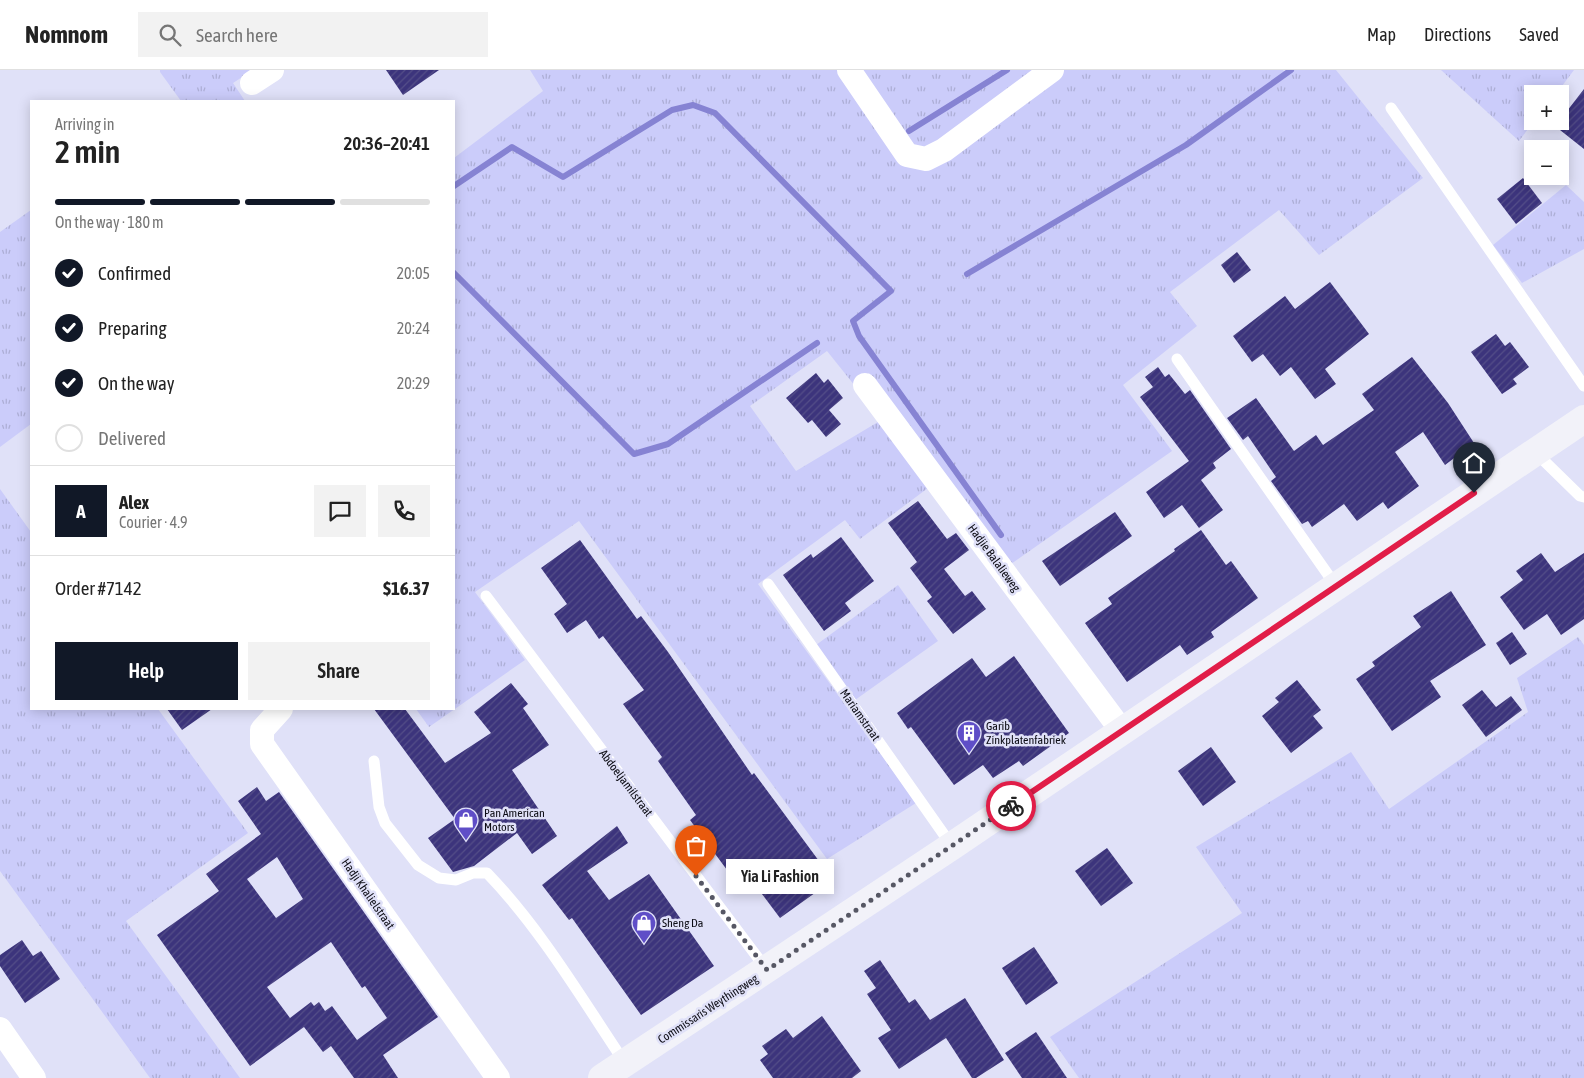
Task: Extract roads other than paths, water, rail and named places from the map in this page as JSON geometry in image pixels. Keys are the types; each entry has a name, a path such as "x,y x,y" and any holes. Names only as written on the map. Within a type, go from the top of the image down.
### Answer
{"main road":[{"name":"Commissaris Weythingweg","path":"602,1078 1122,732 1584,419"}],"street":[{"path":"252,83 272,70"},
{"path":"849,70 907,154 926,159 944,150 1052,70"},
{"name":"Hadjie Balalieweg","path":"866,385 1122,732"},
{"name":"Hadji Khalielstraat","path":"280,710 262,730 262,744 498,1078"},
{"path":"0,1029 34,1078"}],"lane":[{"path":"1391,108 1584,386"},
{"path":"1177,359 1336,586"},
{"path":"1535,452 1580,496 1584,497"},
{"name":"Mariamstraat","path":"768,584 952,846"},
{"name":"Abdoeljamilstraat","path":"486,596 767,970"},
{"path":"374,761 379,807 385,823 418,865 439,878 456,880 473,872 487,873 502,888 564,972 625,1063"}],"waterway":[{"path":"909,131 1007,70"},
{"path":"967,274 1186,145 1291,70"},
{"path":"455,185 512,147 563,177 672,110 693,105 715,113 891,291 853,321 859,336 1001,535"},
{"path":"455,274 634,454 668,444 817,343"}],"place":[{"name":"Garib Zinkplatenfabriek","path":"969,754"},
{"name":"Pan American Motors","path":"466,841"},
{"name":"Yia Li Fashion","path":"696,876"},
{"name":"Sheng Da","path":"644,944"}]}
